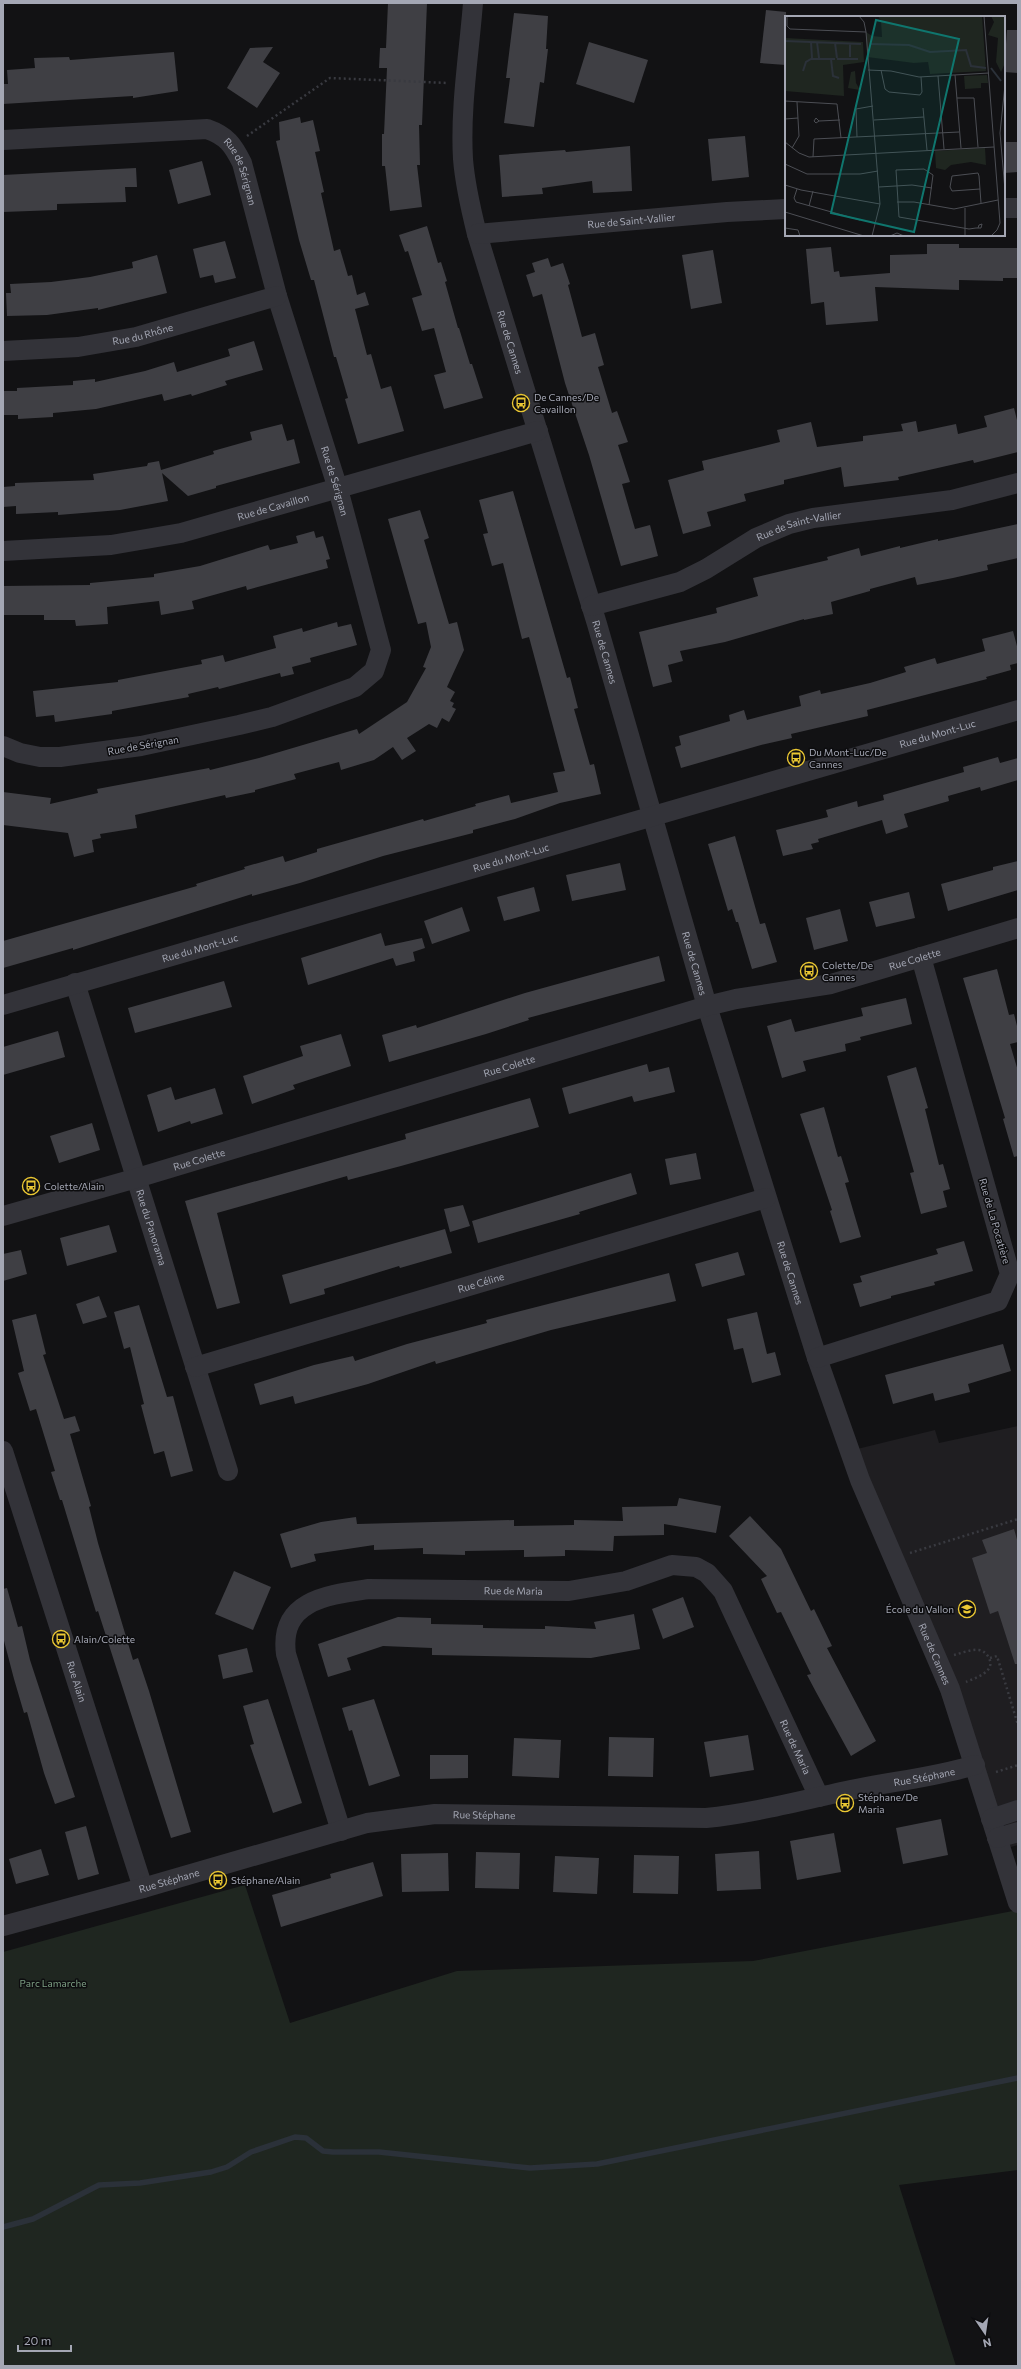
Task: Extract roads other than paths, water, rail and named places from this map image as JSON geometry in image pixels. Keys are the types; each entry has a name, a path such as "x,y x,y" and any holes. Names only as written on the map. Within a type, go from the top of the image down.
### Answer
{"street":[{"name":"Rue de Cannes","path":"473,3 466,85 463,160 471,212 477,234 591,606 707,1006 817,1358 860,1480 939,1660 950,1689 1018,1903"},
{"name":"Rue de Sérignan","path":"3,140 207,129 219,133 234,145 242,163 277,296 338,489 381,650 379,662 374,671 366,680 345,692 272,717 141,746 60,757 40,757 20,753 3,746"},
{"path":"1005,208 1018,208"},
{"name":"Rue de Saint-Vallier","path":"477,234 727,212 785,209"},
{"name":"Rue du Rhône","path":"3,351 78,347 136,337 277,296"},
{"name":"Rue de Cavaillon","path":"3,550 88,547 157,538 338,489 538,431"},
{"name":"Rue de Saint-Vallier","path":"591,606 680,582 756,538 789,524 813,518 952,500 1018,483"},
{"name":"Rue du Mont-Luc","path":"3,1005 1018,710"},
{"name":"Rue Colette","path":"3,1216 137,1178 707,1006 736,999 831,984 1018,928"},
{"name":"Rue de La Pocatière","path":"817,1358 998,1301 1010,1274 921,957"},
{"name":"Rue du Panorama","path":"75,983 228,1471"},
{"name":"Rue Céline","path":"195,1367 766,1198"},
{"name":"Rue Alain","path":"3,1451 143,1888"},
{"name":"Rue de Maria","path":"341,1831 286,1654 286,1632 289,1623 295,1614 304,1606 348,1592 369,1589 569,1591 626,1581 672,1565 696,1567 707,1573 723,1590 819,1797"},
{"name":"Rue Stéphane","path":"3,1926 143,1888 367,1823 434,1814 701,1818 728,1816 819,1797 945,1774 975,1765"},
{"path":"991,1819 1018,1810"},
{"path":"997,1838 1018,1832"}],"waterway":[{"path":"3,2227 33,2219 99,2185 140,2183 211,2172 227,2167 251,2152 295,2137 306,2138 323,2151 333,2152 379,2152 530,2168 597,2164 1018,2078"}],"place":[{"name":"De Cannes/De Cavaillon","path":"521,403"},
{"name":"Du Mont-Luc/De Cannes","path":"796,758"},
{"name":"Colette/De Cannes","path":"809,971"},
{"name":"Colette/Alain","path":"31,1186"},
{"name":"École du Vallon","path":"967,1609"},
{"name":"Alain/Colette","path":"61,1639"},
{"name":"Stéphane/De Maria","path":"845,1803"},
{"name":"Stéphane/Alain","path":"218,1880"}],"park label":[{"name":"Parc Lamarche","path":"53,1983"}]}
